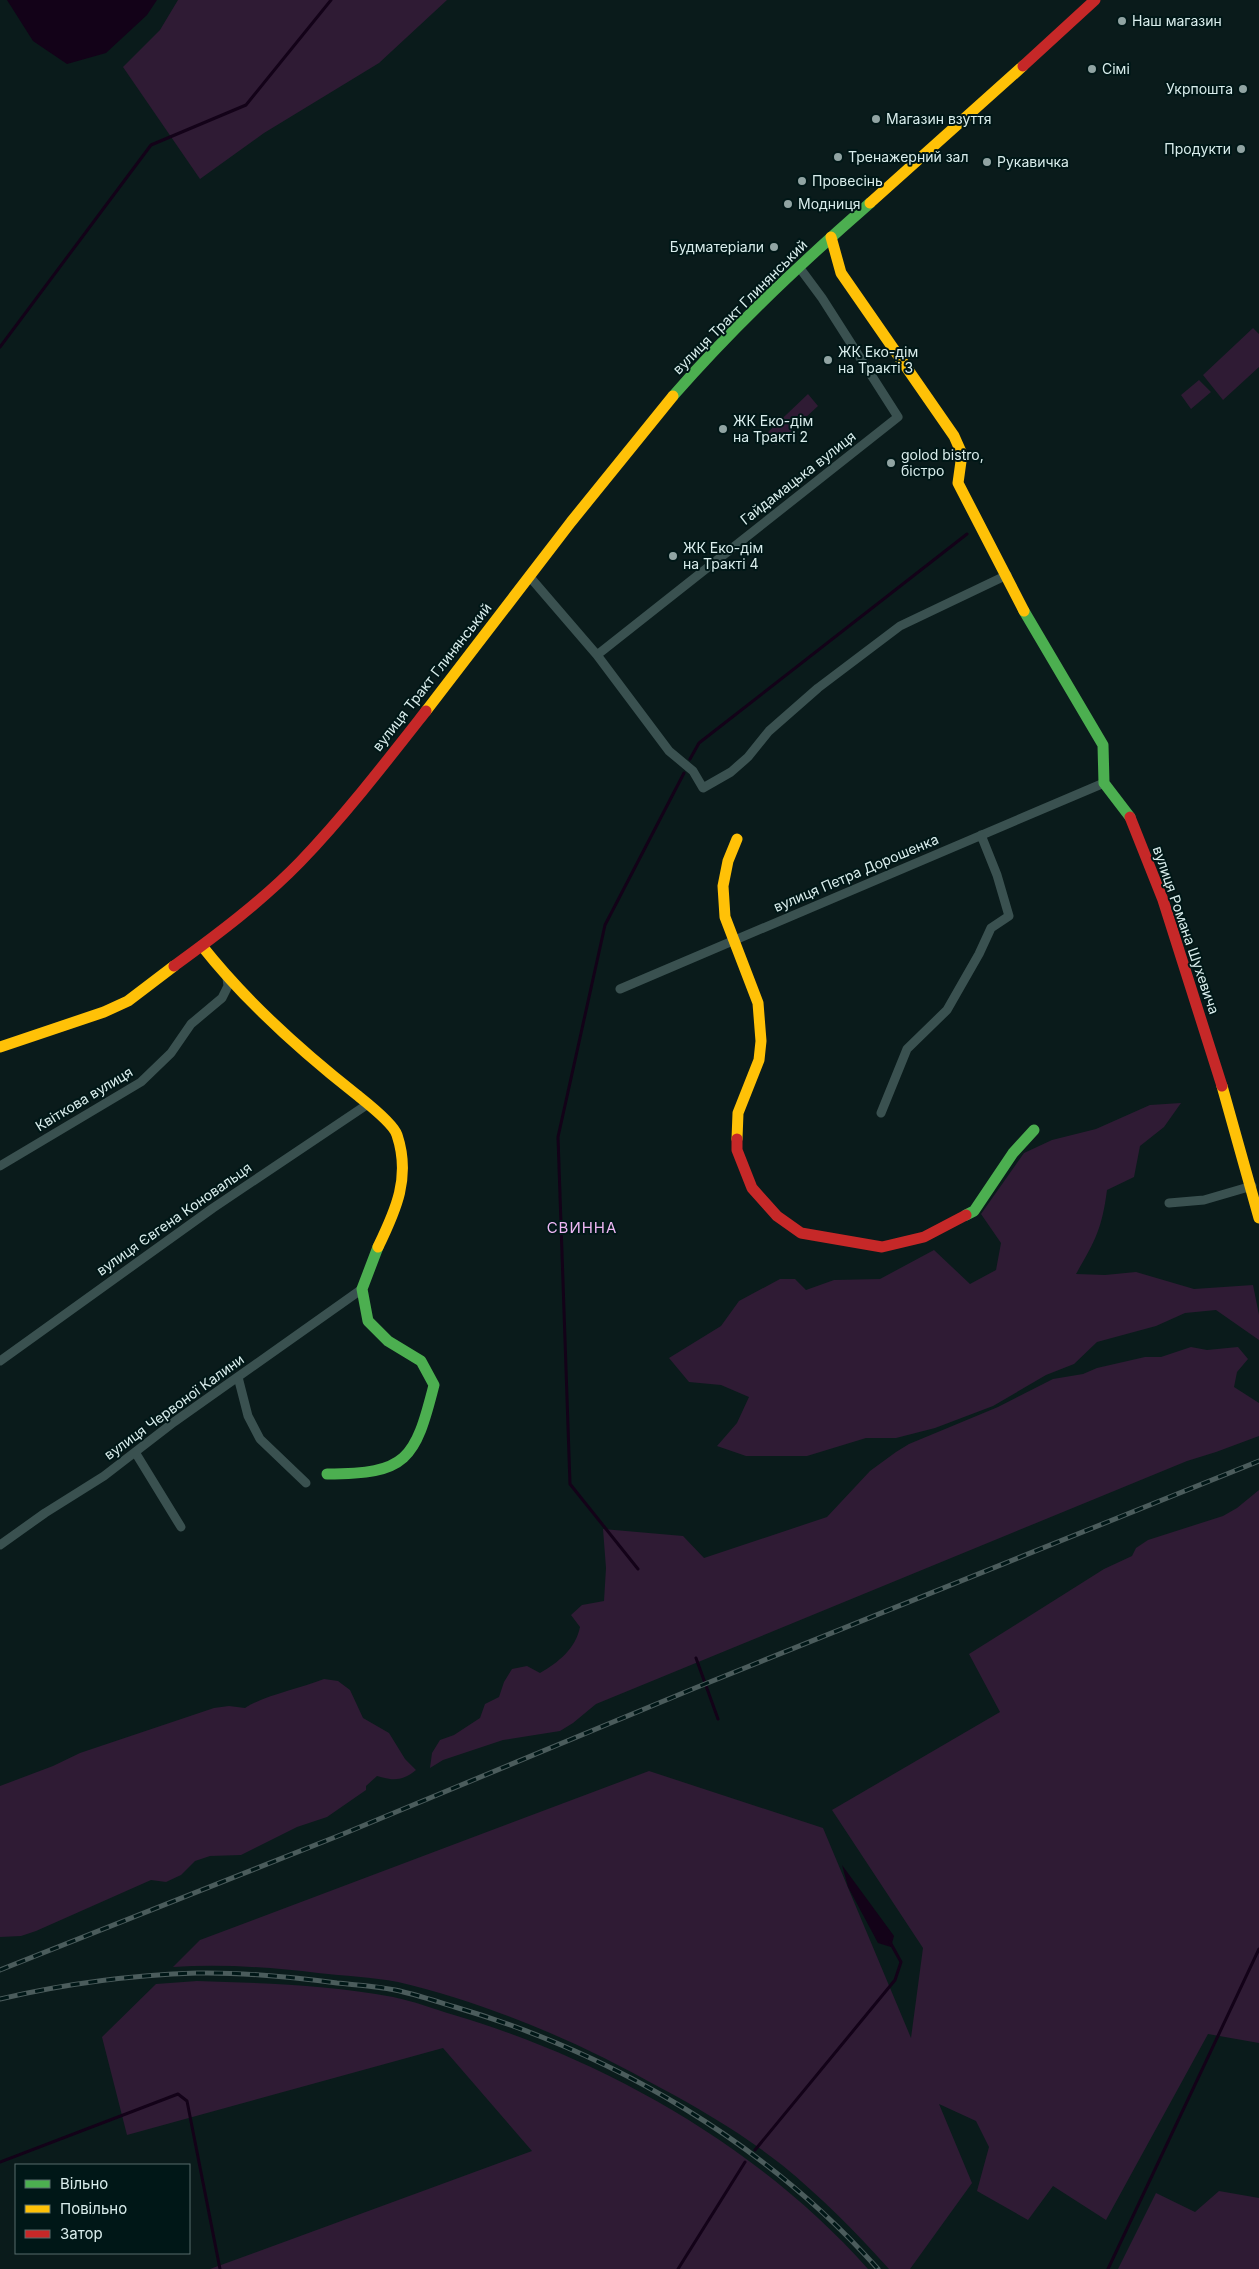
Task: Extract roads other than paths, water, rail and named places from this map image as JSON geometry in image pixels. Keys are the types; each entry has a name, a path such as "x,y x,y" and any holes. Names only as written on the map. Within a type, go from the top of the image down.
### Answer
{"street":[{"name":"вулиця Тракт Глинянський","path":"0,1047 104,1012 128,1001 253,906 300,862 391,756 635,441 708,356 828,240 931,151 1095,0"},
{"path":"828,240 841,273 954,436 962,454 958,483 1007,575 1015,595 1104,745 1104,784"},
{"name":"Гайдамацька вулиця","path":"597,655 898,417 822,298 799,267"},
{"path":"529,576 597,655 669,751 693,772 703,788 731,772 748,757 769,731 818,688 900,626 1007,575"},
{"name":"вулиця Петра Дорошенка","path":"620,989 1104,784"},
{"name":"вулиця Романа Шухевича","path":"1104,784 1130,818 1163,900 1234,1122 1259,1218"},
{"path":"881,1113 908,1049 948,1010 991,928 1009,916 998,875 981,835"},
{"path":"737,840 728,861 723,886 725,918 758,1003 761,1041 759,1060 738,1112 737,1150 752,1188 777,1216 801,1233 882,1246 924,1238 974,1211 1013,1153 1034,1130"},
{"path":"202,946 227,978 305,1054 368,1104 397,1132 404,1174 396,1210 369,1266 362,1289 368,1321 388,1341 421,1361 434,1385 423,1429 405,1461 381,1472 361,1475 327,1474"},
{"name":"Квіткова вулиця","path":"0,1166 141,1082 171,1054 191,1024 222,998 228,986 227,978"},
{"name":"вулиця Євгена Коновальця","path":"0,1361 212,1208 368,1104"},
{"path":"1169,1203 1204,1200 1252,1186"},
{"name":"вулиця Червоної Калини","path":"0,1545 45,1513 104,1476 238,1377 362,1289"},
{"path":"238,1377 248,1416 260,1439 306,1483"},
{"path":"136,1452 181,1527"}],"waterway":[{"path":"0,347 151,145 246,105 331,0"},
{"path":"690,759 699,743 967,534"},
{"path":"638,1569 570,1484 558,1137 605,925 684,773"},
{"path":"696,1658 718,1719"},
{"path":"755,2150 895,1980 901,1962 890,1942"},
{"path":"1108,2269 1259,1949"},
{"path":"0,2162 178,2094 187,2101 220,2269"},
{"path":"678,2269 745,2162"}],"railway":[{"path":"0,1970 343,1834 695,1688 1259,1461"},
{"path":"0,1999 98,1981 197,1973 232,1973 267,1975 388,1989 432,2000 515,2027 573,2050 630,2078 685,2109 738,2144 788,2182 835,2224 878,2269"}],"place":[{"name":"Наш магазин","path":"1122,21"},
{"name":"Сімі","path":"1092,69"},
{"name":"Укрпошта","path":"1243,89"},
{"name":"Магазин взуття","path":"876,119"},
{"name":"Продукти","path":"1241,149"},
{"name":"Тренажерний зал","path":"838,157"},
{"name":"Рукавичка","path":"987,162"},
{"name":"Провесінь","path":"802,181"},
{"name":"Модниця","path":"788,204"},
{"name":"Будматеріали","path":"774,247"},
{"name":"ЖК Еко-дім на Тракті 3","path":"828,360"},
{"name":"ЖК Еко-дім на Тракті 2","path":"723,429"},
{"name":"golod bistro, бістро","path":"891,463"},
{"name":"ЖК Еко-дім на Тракті 4","path":"673,556"}],"district":[{"name":"СВИННА","path":"582,1228"}]}
